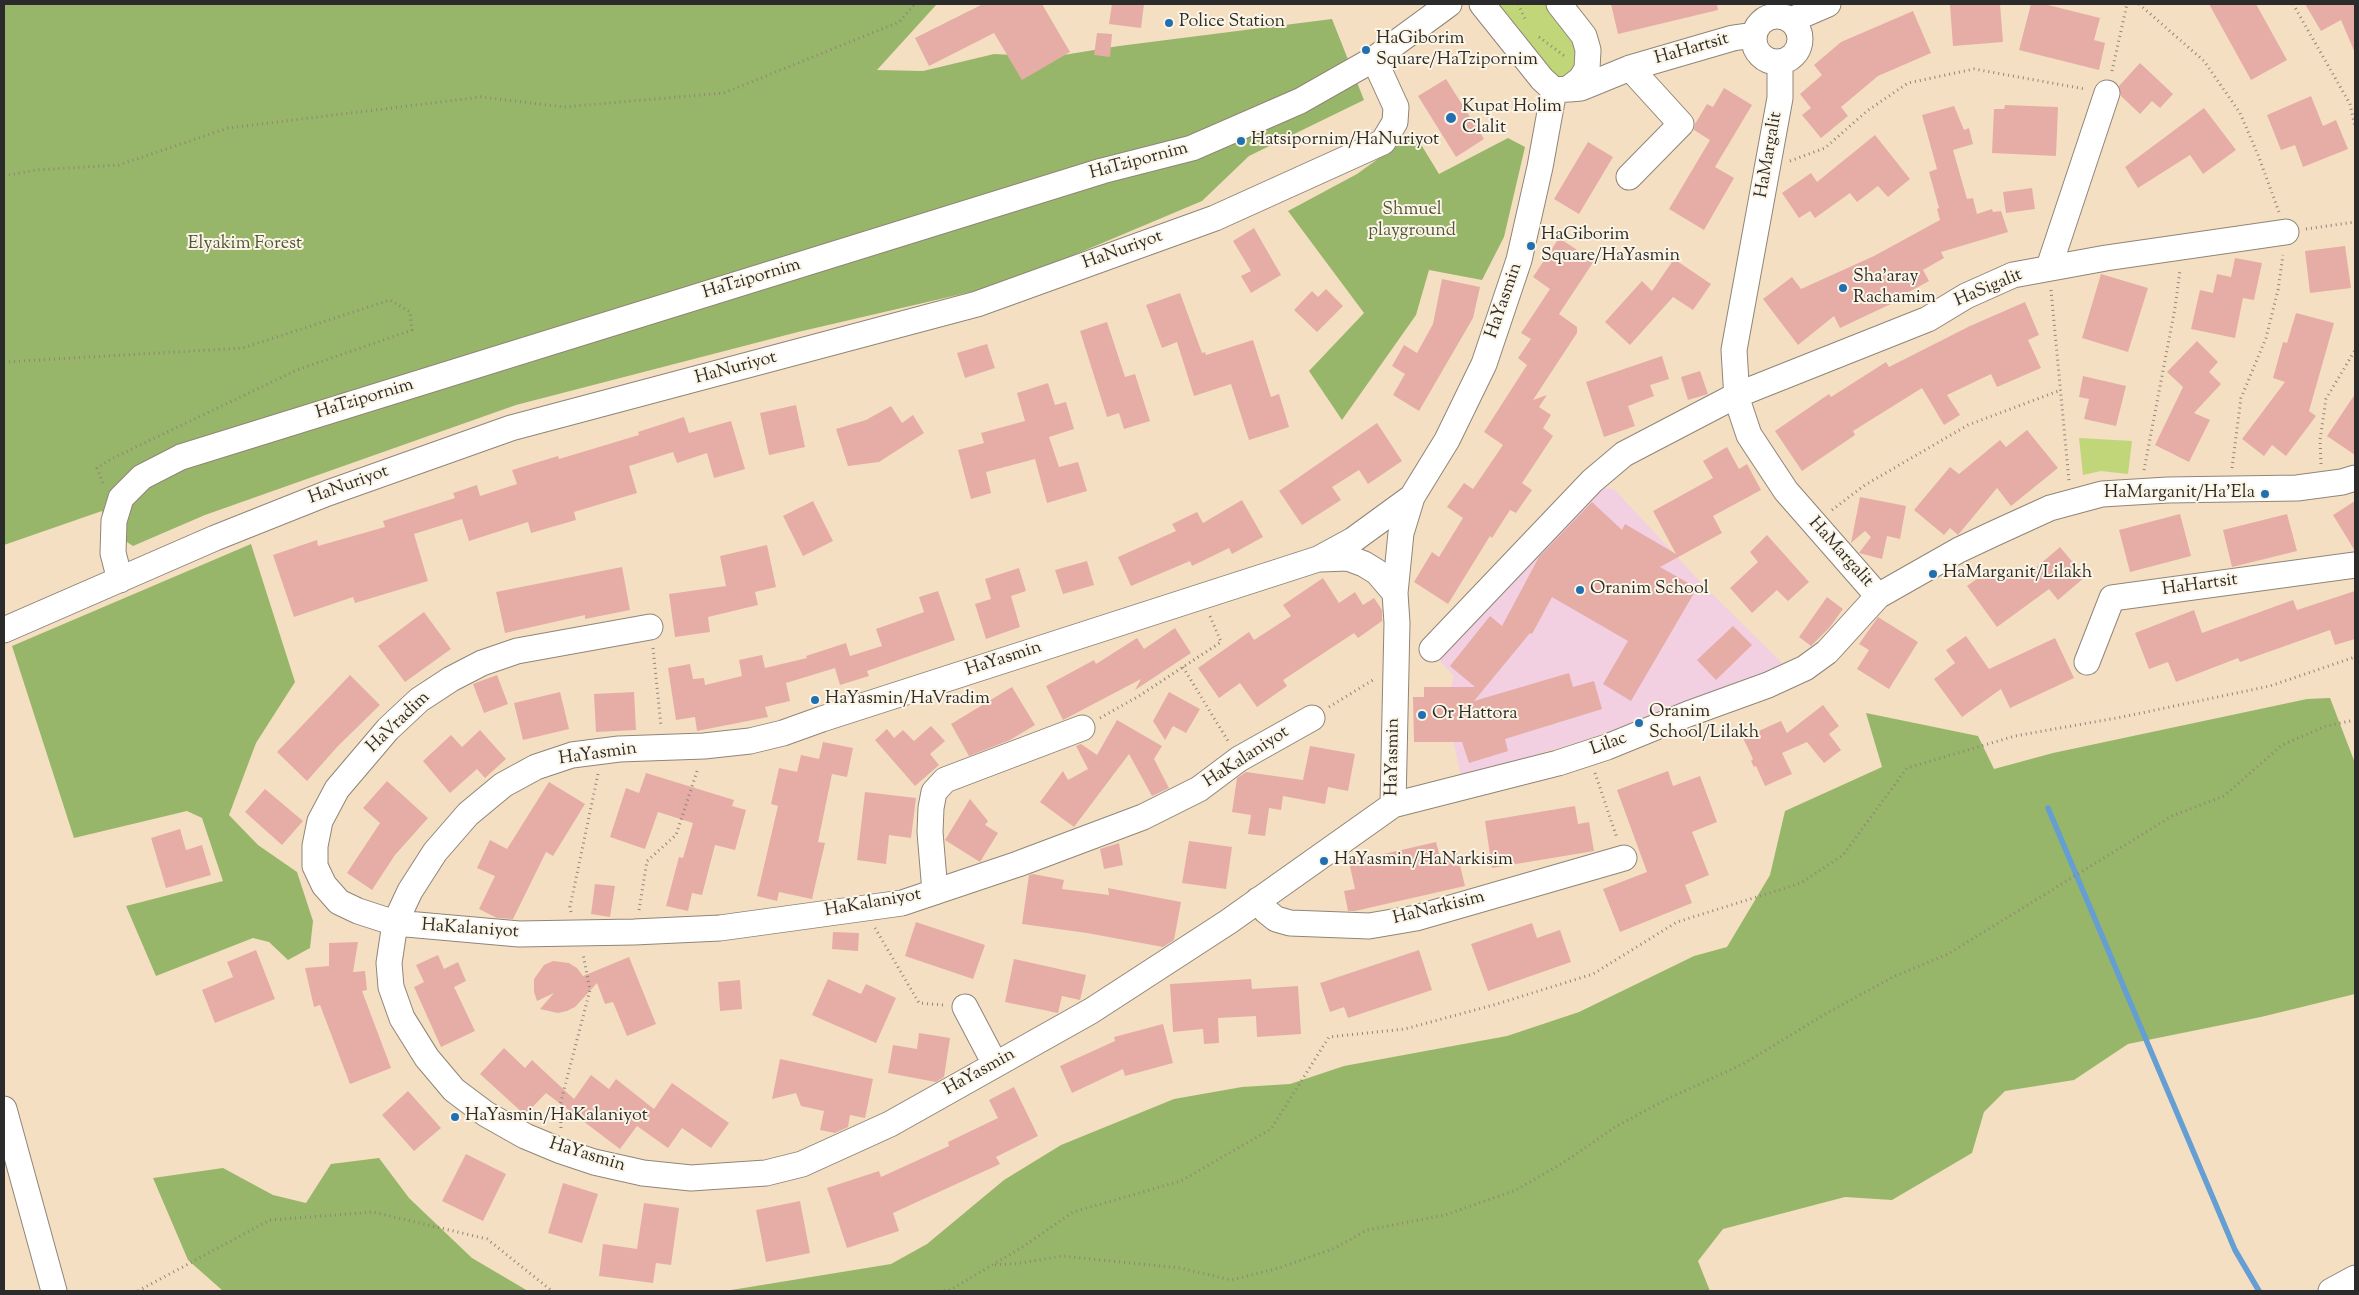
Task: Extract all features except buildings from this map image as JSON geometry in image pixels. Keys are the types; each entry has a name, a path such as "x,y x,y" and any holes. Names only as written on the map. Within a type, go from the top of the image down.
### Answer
{"street":[{"name":"HaTzipornim","path":"120,580 113,553 114,521 121,498 142,477 181,458 1102,171 1192,148 1300,101 1374,59 1449,4"},
{"path":"1482,4 1542,79 1561,89 1581,79 1586,72 1589,60 1584,36 1559,4"},
{"path":"1791,20 1828,4"},
{"path":"1775,15 1791,20 1800,33 1799,49 1794,55 1780,62 1764,58 1758,53 1754,44 1754,35 1760,22 1775,15"},
{"name":"HaHartsit","path":"1561,89 1581,88 1630,68 1732,38 1754,35"},
{"name":"HaHartsit","path":"1584,36 1594,62 1630,68"},
{"name":"HaNuriyot","path":"4,630 215,538 328,493 511,428 978,304 1215,218 1383,142 1395,122 1396,107 1374,59"},
{"name":"HaMargalit","path":"1780,62 1780,98 1734,350 1737,395 1749,436 1786,491 1878,596 1959,550 2050,508 2102,494 2296,488 2355,478"},
{"path":"1630,68 1681,124 1630,177"},
{"name":"HaYasmin","path":"1412,497 1353,540 1318,560 822,719 783,734 750,741 704,746 620,749 572,755 536,767 503,785 468,814 436,852 410,891 395,924 389,963 391,987 402,1018 427,1058 448,1084 486,1114 526,1136 594,1162 643,1173 691,1178 766,1173 802,1164 890,1124 1091,1011 1258,900 1393,805 1396,666 1395,593 1401,533 1412,497 1447,440 1484,364 1520,260 1540,167 1561,89"},
{"path":"2049,267 2107,93"},
{"name":"HaSigalit","path":"1432,649 1592,481 1624,454 1737,395 1928,319 1966,296 2013,275 2049,267 2286,232"},
{"name":"HaYasmin","path":"1318,560 1348,558 1364,564 1377,572 1395,593"},
{"name":"HaHartsit","path":"2088,662 2112,598 2355,566"},
{"name":"Lilac","path":"1393,805 1558,763 1768,685 1806,668 1827,652 1878,596"},
{"name":"HaVradim","path":"395,924 358,911 340,902 324,885 315,866 315,846 320,822 336,789 388,729 419,700 451,679 482,663 517,651 650,627"},
{"name":"HaKalaniyot","path":"395,924 519,934 634,932 720,928 902,903 1074,844 1143,817 1199,789 1239,759 1312,718"},
{"path":"935,892 930,832 934,792 945,780 1082,728"},
{"name":"HaNarkisim","path":"1258,900 1266,911 1276,919 1290,923 1369,926 1416,918 1624,858"},
{"path":"965,1007 996,1064"},
{"path":"4,1109 54,1291"},
{"path":"2331,1291 2355,1278"}],"path":[{"path":"4,176 36,170 119,165 228,128 481,97 564,107 724,93 899,22 915,4"},
{"path":"1518,4 1527,26"},
{"path":"1767,170 1825,148 1866,111 1908,83 1974,69 2107,93 2127,4"},
{"path":"2293,4 2350,104 2355,127"},
{"path":"1536,36 1586,72"},
{"path":"2286,232 2355,222"},
{"path":"2140,492 2175,308 2183,247"},
{"path":"2049,267 2071,502"},
{"path":"4,362 243,348 390,300 410,312 412,330 297,370 113,458 97,468 106,493 118,507"},
{"path":"2322,485 2320,440 2326,399 2355,350"},
{"path":"1814,524 1865,485 1968,425 2060,390"},
{"path":"1082,728 1140,696 1221,642 1201,597"},
{"path":"650,627 664,747"},
{"path":"939,1291 950,1290 1073,1212 1181,1180 1270,1129 1330,1037 1405,1029 1497,1004 1593,974 1677,922 1801,883 1843,855 1907,768 2015,736 2122,717 2270,686 2355,657"},
{"path":"1312,718 1396,666"},
{"path":"1183,668 1239,759"},
{"path":"992,1265 1021,1263 1062,1256 1180,1268 1232,1280 1279,1268 1335,1248 1367,1230 1445,1216 1516,1190 1566,1162 1623,1123 1669,1098 1743,1064 1893,976 1948,954 2172,816 2224,796 2282,745 2326,726 2355,720"},
{"path":"634,932 647,861 676,835 704,746"},
{"path":"1589,753 1624,858"},
{"path":"864,908 919,1003 965,1007"},
{"path":"138,1291 270,1220 372,1212 486,1239 552,1291"}],"shaded area":[{"path":"1600,488 1614,489 1708,590 1784,665 1588,739 1461,777 1446,704 1454,676 1439,660"}],"green space":[{"name":"Elyakim Forest","path":"4,4 937,4 877,70 923,71 994,54 1051,57 1119,46 1332,19 1364,100 1249,156 1202,201 1005,284 798,332 516,405 205,515 133,546 104,527 102,511 4,545"},
{"path":"1494,4 1546,4 1575,41 1579,52 1573,73 1558,80"},
{"name":"Shmuel playground","path":"1414,133 1439,174 1508,138 1525,147 1504,237 1482,280 1429,270 1416,315 1342,420 1309,371 1364,313 1288,211 1357,174"},
{"path":"2079,438 2132,441 2128,474 2101,471 2083,475"},
{"path":"251,544 295,682 256,743 229,815 258,845 297,872 313,921 310,948 288,960 269,942 253,938 156,976 126,906 223,881 202,818 187,811 74,838 12,646"},
{"path":"2330,698 2355,763 2355,994 2261,1017 2128,1044 2074,1080 2005,1091 1984,1112 1972,1153 1892,1200 1845,1197 1723,1229 1698,1261 1710,1291 725,1291 891,1264 927,1244 1004,1180 1061,1145 1174,1099 1242,1087 1290,1084 1344,1066 1507,1036 1579,1012 1694,956 1727,947 1770,875 1785,811 1882,767 1866,713 1978,736 1994,769 2053,753 2307,699"},
{"path":"379,1158 409,1198 472,1258 528,1291 223,1291 188,1260 153,1178 223,1168 273,1195 306,1203 331,1164"}],"waterway":[{"path":"2048,808 2235,1250 2259,1291"}],"place":[{"name":"Police Station","path":"1169,23"},
{"name":"HaGiborim Square/HaTzipornim","path":"1366,50"},
{"name":"Kupat Holim Clalit","path":"1451,118"},
{"name":"Hatsipornim/HaNuriyot","path":"1241,141"},
{"name":"HaGiborim Square/HaYasmin","path":"1531,246"},
{"name":"Sha'aray Rachamim","path":"1843,288"},
{"name":"HaMarganit/Ha'Ela","path":"2265,494"},
{"name":"HaMarganit/Lilakh","path":"1933,574"},
{"name":"Oranim School","path":"1580,590"},
{"name":"HaYasmin/HaVradim","path":"815,700"},
{"name":"Or Hattora","path":"1422,715"},
{"name":"Oranim School/Lilakh","path":"1639,723"},
{"name":"HaYasmin/HaNarkisim","path":"1324,861"},
{"name":"HaYasmin/HaKalaniyot","path":"455,1117"}]}
